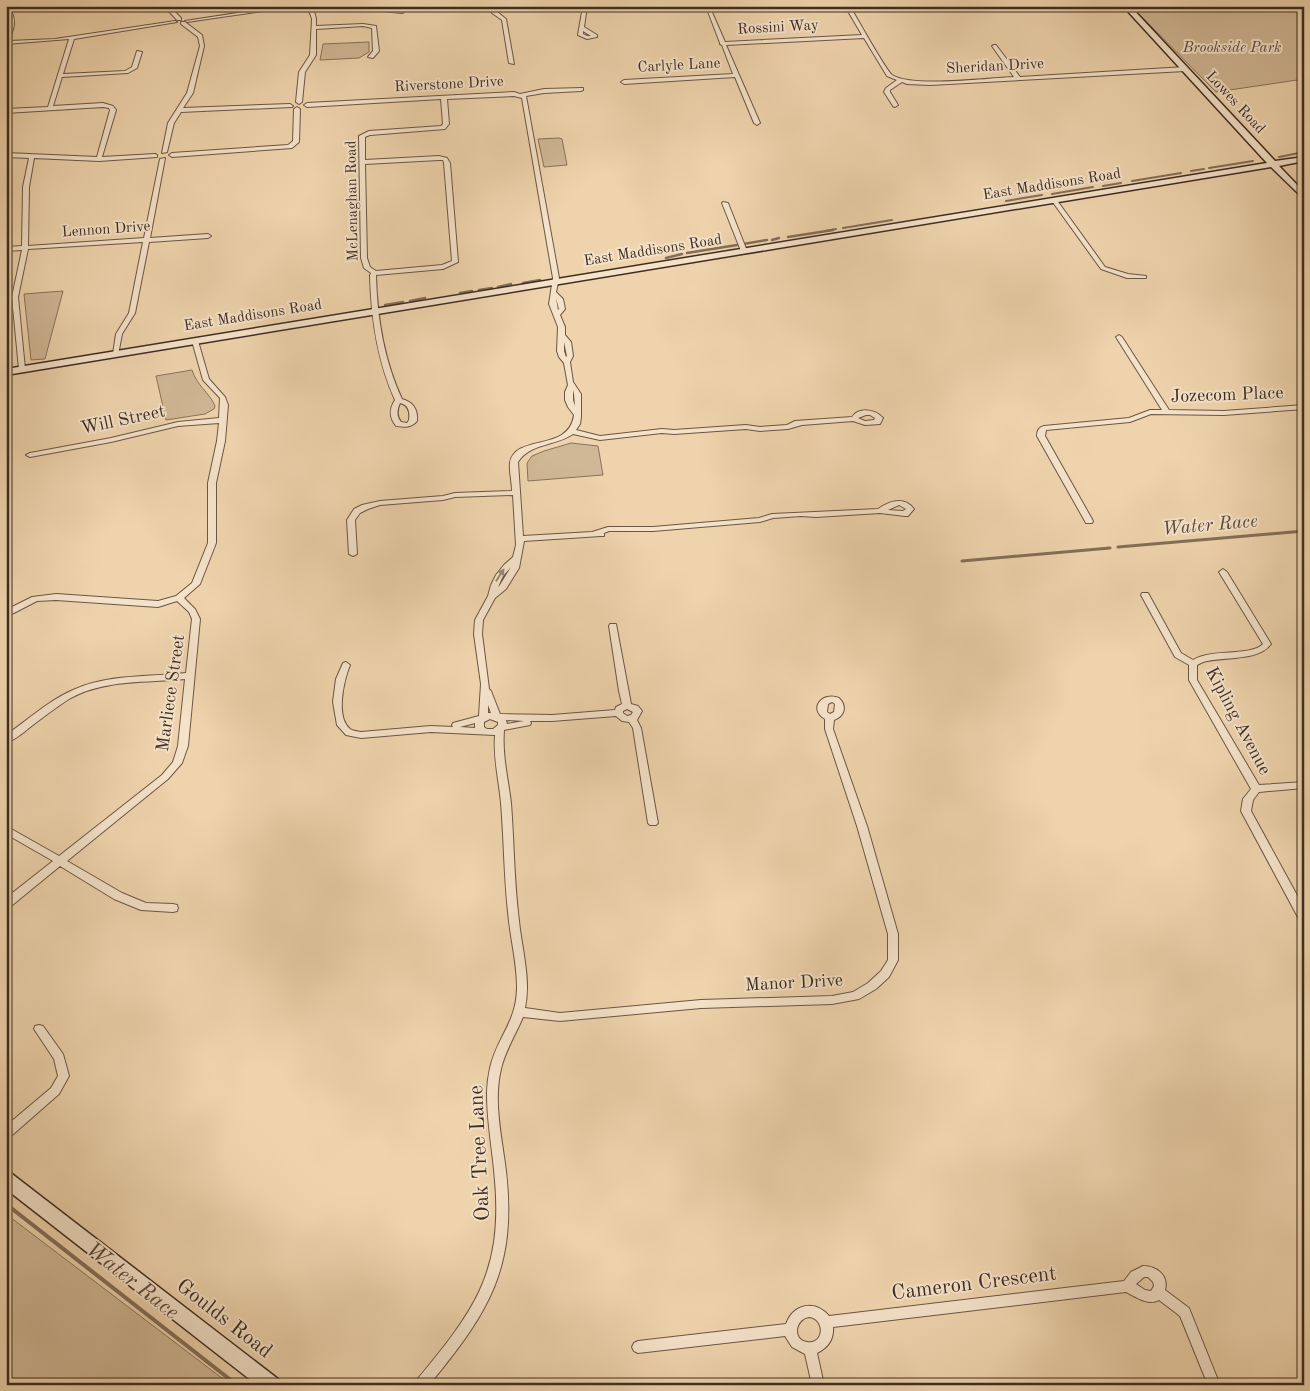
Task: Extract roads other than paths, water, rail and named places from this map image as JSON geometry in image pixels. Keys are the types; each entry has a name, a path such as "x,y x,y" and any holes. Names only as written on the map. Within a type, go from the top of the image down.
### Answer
{"street":[{"path":"116,354 120,334 132,313 170,127 190,93 202,46 200,36 166,6"},
{"path":"8,12 13,18 13,22 6,42 72,38 251,9 283,9 294,6"},
{"path":"6,155 99,159 290,147 296,142 302,72 313,55 314,14 302,6"},
{"path":"343,6 379,6 384,10 402,12"},
{"path":"582,28 581,21 585,6"},
{"path":"847,6 887,72 901,80 888,89 887,92 895,105"},
{"name":"Lowes Road","path":"1126,6 1304,197"},
{"path":"496,9 504,19 512,63"},
{"path":"709,10 757,123"},
{"path":"314,28 363,25 374,28 376,51 371,57"},
{"name":"Rossini Way","path":"722,44 865,36"},
{"path":"50,108 72,38"},
{"path":"994,46 1018,78"},
{"path":"60,76 130,70 134,68 139,52"},
{"name":"Sheridan Drive","path":"901,80 925,83 1185,69"},
{"name":"Carlyle Lane","path":"624,82 735,75"},
{"path":"522,95 544,90 581,89"},
{"name":"Riverstone Drive","path":"298,106 522,95 555,282"},
{"name":"McLenaghan Road","path":"399,400 387,374 374,312 372,277 375,273 368,269 364,258 362,137 364,134 444,127 444,98"},
{"path":"180,110 298,106"},
{"path":"6,110 111,107 113,110 99,159"},
{"path":"22,370 15,297 24,267 26,187 32,156"},
{"path":"362,162 440,158 447,163 456,262 443,267 375,273"},
{"name":"East Maddisons Road","path":"6,372 1304,159"},
{"path":"1054,200 1102,268 1127,276 1144,277"},
{"path":"725,203 744,251"},
{"name":"Lennon Drive","path":"6,249 208,236"},
{"path":"483,731 478,725 482,719 485,684 478,627 481,614 492,596 503,587 515,568 521,539 513,468 516,456 529,447 560,438 570,431 576,423 576,414 570,407 568,392 571,385 567,362 562,356 559,342 562,336 558,314 553,310 552,299 555,294 555,282"},
{"path":"1119,337 1167,413"},
{"path":"6,614 35,599 56,597 146,605 158,604 179,598 196,584 209,555 213,533 212,483 223,420 224,401 206,380 196,341"},
{"name":"Jozecom Place","path":"1089,521 1041,436 1042,430 1048,426 1130,420 1150,412 1224,413 1304,407"},
{"path":"570,431 595,438 621,436 652,437 674,432 746,427 760,429 788,427 800,423 854,419"},
{"name":"Will Street","path":"30,455 111,440 178,424 223,420"},
{"path":"353,554 352,520 361,509 375,504 444,498 455,500 516,493"},
{"path":"521,539 595,533 609,535 639,533 653,529 760,520 773,522 802,520 816,516 880,511"},
{"path":"1193,664 1203,657 1259,651 1267,644 1223,572"},
{"name":"Kipling Avenue","path":"1145,596 1178,655 1193,664 1193,680 1256,789"},
{"name":"Marliece Street","path":"6,904 165,776 178,763 183,746 196,620 192,611 179,598"},
{"path":"613,626 627,706"},
{"path":"346,665 340,677 337,690 340,721 346,732 361,735 431,730 493,732 552,718"},
{"path":"6,740 68,696 85,689 103,684 190,676"},
{"path":"485,684 498,717"},
{"path":"627,706 638,711 637,715 632,718 622,718 618,713 622,707 627,706"},
{"path":"431,730 498,717 552,718 618,713"},
{"name":"Oak Tree Lane","path":"421,1385 474,1318 491,1285 498,1262 504,1220 493,1080 497,1063 520,1012 522,983 513,915 504,794 498,753 500,729 503,722 498,717"},
{"name":"Manor Drive","path":"520,1012 565,1017 707,1003 832,1000 855,996 881,978 893,960 894,934 862,826 830,729 830,717"},
{"path":"632,718 636,728 653,823"},
{"name":"Oak Tree Lane","path":"483,731 498,753"},
{"path":"1304,785 1256,789 1248,799 1246,811 1304,918"},
{"path":"6,829 58,862 127,900 145,907 173,908"},
{"path":"6,1133 55,1091 64,1076 59,1057 39,1029"},
{"name":"Goulds Road","path":"6,1179 272,1385"},
{"path":"1146,1271 1153,1274 1160,1282 1159,1292 1154,1297 1149,1297 1126,1286 1135,1274 1146,1271"},
{"name":"Cameron Crescent","path":"825,1322 1126,1286"},
{"path":"1159,1292 1185,1312 1214,1385"},
{"path":"804,1312 816,1314 825,1322 828,1335 816,1348 810,1349 794,1340 790,1330 794,1318 804,1312"},
{"path":"638,1347 790,1330"},
{"path":"810,1349 818,1385"}],"waterway":[{"name":"Water Race","path":"1279,157 1304,152"},
{"name":"Water Race","path":"1209,168 1253,161"},
{"name":"Water Race","path":"1191,171 1204,169"},
{"name":"Water Race","path":"1132,181 1181,173"},
{"name":"Water Race","path":"1103,186 1121,183"},
{"name":"Water Race","path":"1052,194 1093,187"},
{"name":"Water Race","path":"1006,201 1042,195"},
{"name":"Water Race","path":"843,228 892,220"},
{"name":"Water Race","path":"825,231 836,229"},
{"name":"Water Race","path":"788,237 833,230"},
{"name":"Water Race","path":"772,240 779,238"},
{"name":"Water Race","path":"743,244 767,240"},
{"name":"Water Race","path":"687,253 737,245"},
{"name":"Water Race","path":"666,258 682,254"},
{"name":"Water Race","path":"523,283 540,280"},
{"name":"Water Race","path":"498,287 511,284"},
{"name":"Water Race","path":"479,290 492,288"},
{"name":"Water Race","path":"460,293 472,291"},
{"name":"Water Race","path":"410,301 425,298"},
{"name":"Water Race","path":"385,305 403,302"},
{"name":"Water Race","path":"1118,547 1304,531"},
{"name":"Water Race","path":"962,561 1110,548"},
{"name":"Water Race","path":"6,1204 237,1385"}],"park label":[{"name":"Brookside Park","path":"1232,48"}]}
